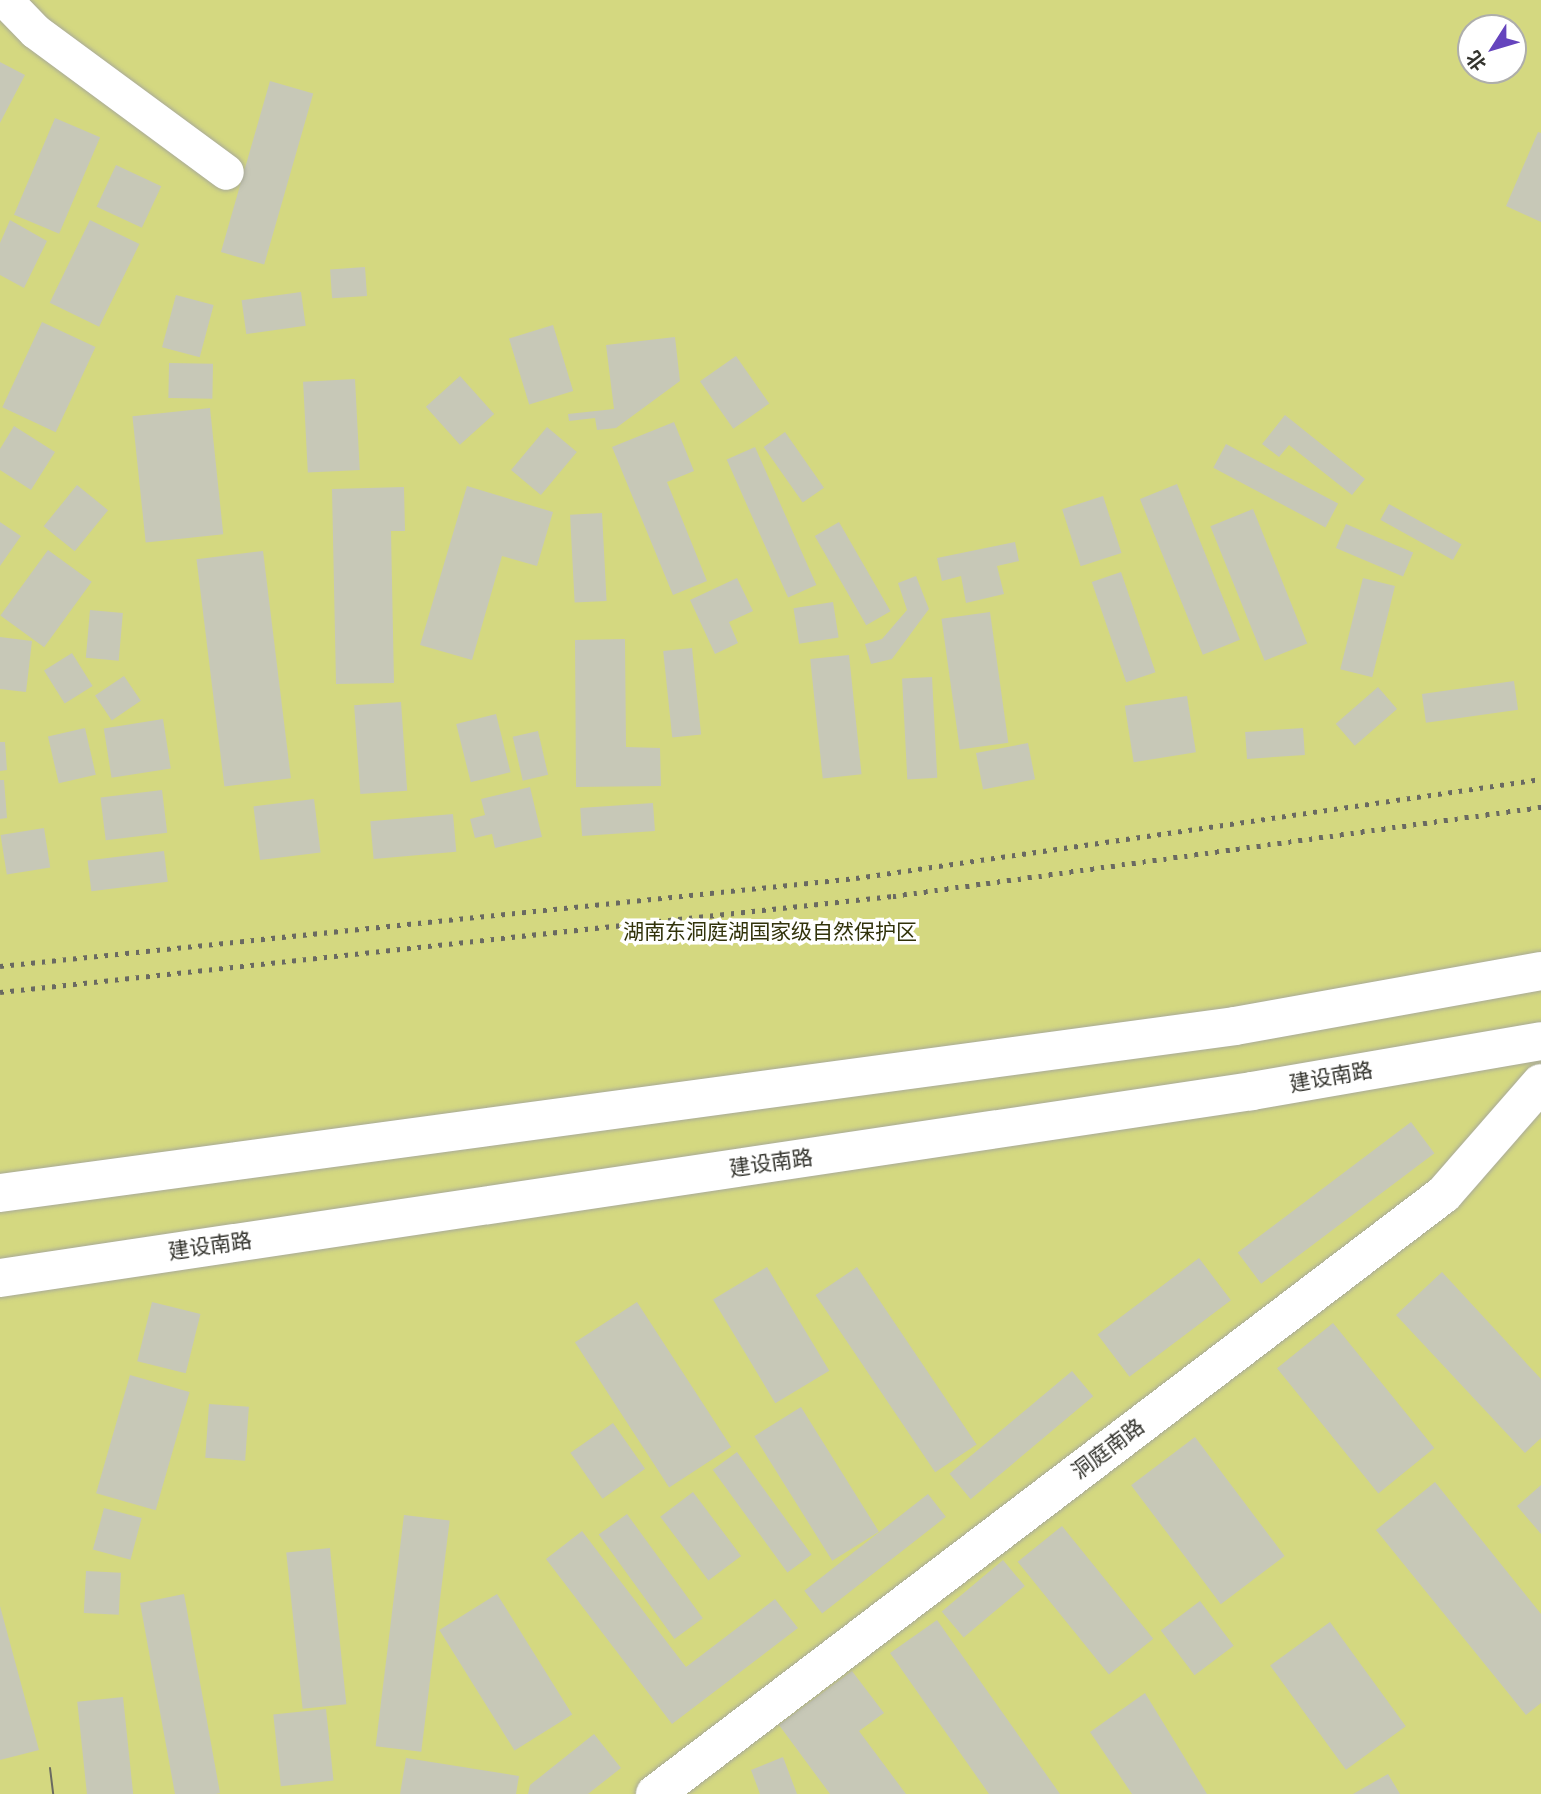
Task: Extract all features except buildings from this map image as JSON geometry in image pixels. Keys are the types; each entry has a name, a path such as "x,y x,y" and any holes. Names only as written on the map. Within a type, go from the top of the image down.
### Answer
{"main road":[{"path":"0,1193 1236,1026 1541,971"},
{"name":"建设南路","path":"0,1278 1252,1091 1541,1041"},
{"name":"洞庭南路","path":"655,1794 1444,1194 1541,1083"}],"street":[{"path":"5,0 35,31 226,172"}],"green space":[{"name":"湖南东洞庭湖国家级自然保护区","path":"0,0 1541,0 1541,1794 0,1794"}],"tram line":[{"path":"50,1768 53,1794"}],"railway":[{"path":"0,966 856,878 1541,779"},
{"path":"0,992 893,896 1541,807"}]}
